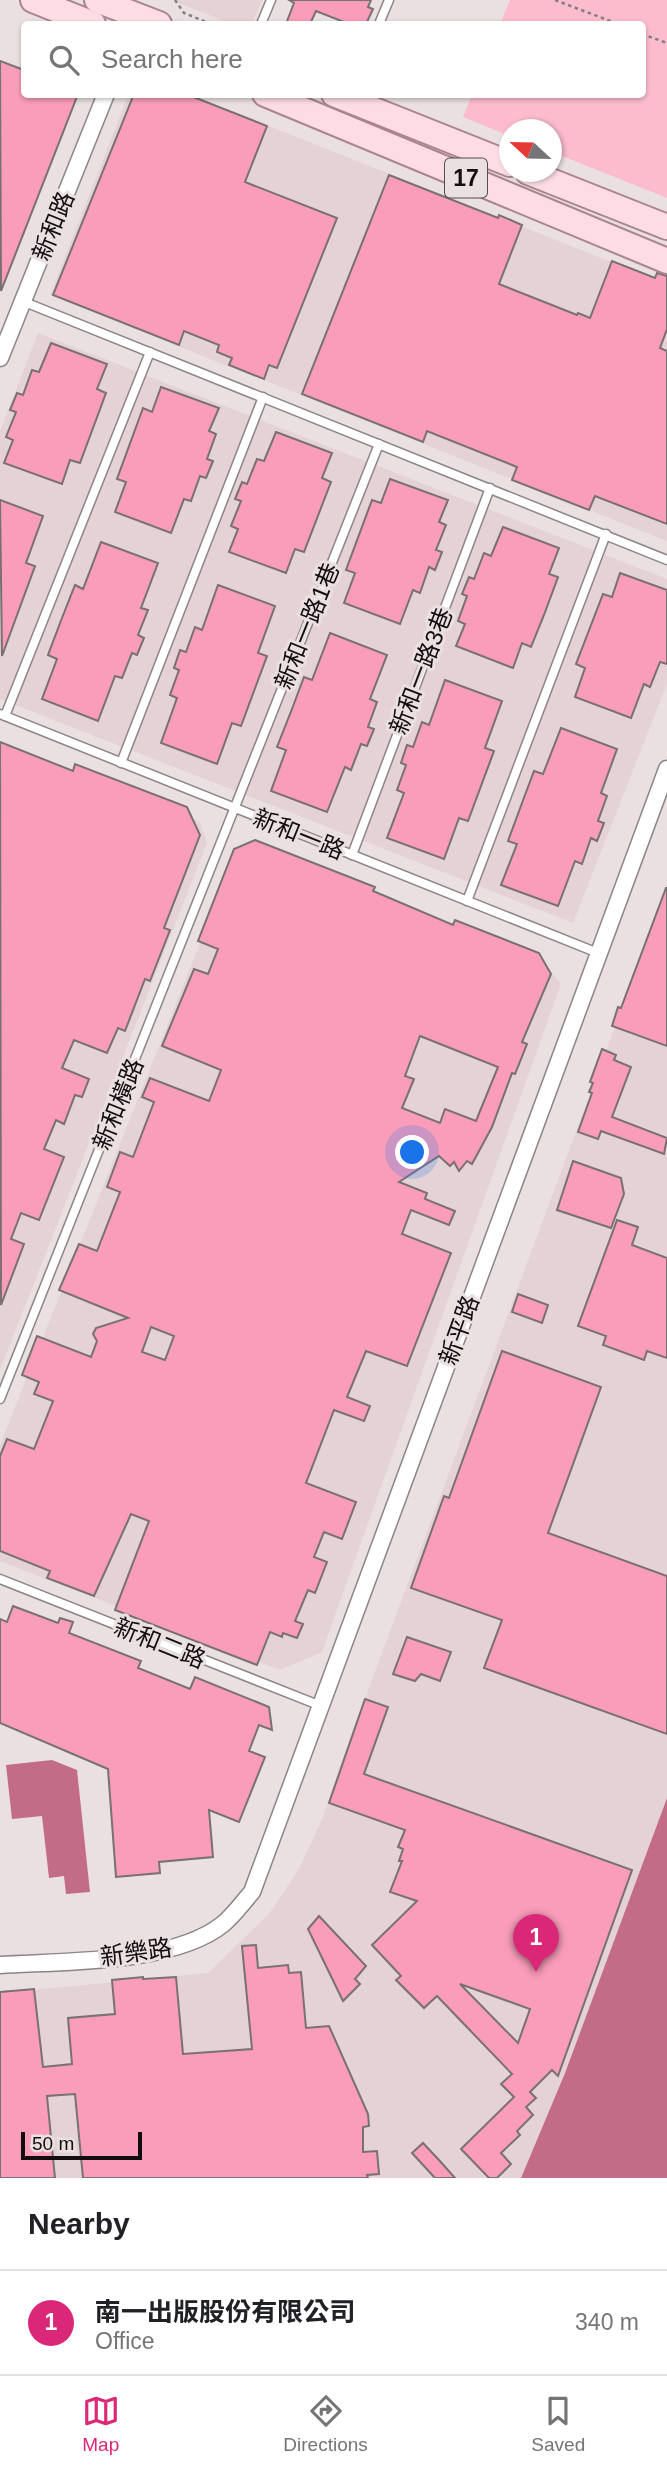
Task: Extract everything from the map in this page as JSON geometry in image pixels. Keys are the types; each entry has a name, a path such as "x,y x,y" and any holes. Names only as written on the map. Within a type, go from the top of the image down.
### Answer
{"main road":[{"path":"33,0 86,21"},
{"path":"97,0 144,16"},
{"name":"17","path":"275,98 667,261"},
{"name":"17","path":"349,98 499,160"},
{"path":"553,182 667,227"}],"street":[{"name":"新和路","path":"0,358 104,98"},
{"name":"新平路","path":"252,1892 667,769"},
{"name":"新樂路","path":"0,1965 151,1953 187,1944 223,1924 252,1892"}],"lane":[{"path":"262,21 271,0"},
{"path":"380,21 389,0"},
{"path":"22,301 667,560"},
{"path":"3,715 150,352"},
{"path":"121,762 263,397"},
{"name":"新和一路1巷","path":"236,808 379,444"},
{"name":"新和一路3巷","path":"352,855 490,488"},
{"path":"467,901 606,534"},
{"name":"新和一路","path":"3,715 598,953"},
{"name":"新和橫路","path":"0,1399 236,808"},
{"name":"新和二路","path":"0,1579 321,1706"}],"path":[{"path":"175,0 184,13 204,21"},
{"path":"555,0 610,21"},
{"path":"646,35 667,43"}],"shaded area":[{"path":"175,0 262,0 253,21 224,21"},
{"path":"510,0 667,0 667,198 562,156 562,119 499,119 499,132 463,117 471,98 646,98 646,21 501,21"},
{"path":"127,98 199,98 667,284 667,541 50,295"},
{"path":"38,333 667,579 667,684 573,923 0,699 0,431"},
{"path":"0,747 200,822 207,843 0,1370"},
{"path":"232,863 541,959 561,984 322,1652 280,1670 0,1561 0,1445"},
{"path":"667,887 667,1798 565,2073 521,2178 0,2178 0,1993 208,1973 269,1914 299,1869 323,1817"},
{"path":"52,1760 77,1770 90,1892 66,1894 64,1876 49,1878 42,1816 12,1819 6,1765"},
{"path":"667,1798 667,2178 521,2178 565,2073"}],"building":[{"path":"289,0 371,0 368,7 373,9 367,21 341,21 316,11 311,21 287,21 294,3"},
{"path":"0,61 21,69 21,98 76,98 1,291"},
{"path":"132,98 196,98 267,126 245,182 337,218 277,368 269,365 264,379 229,365 232,358 217,352 219,345 184,331 179,345 53,295"},
{"path":"389,175 522,225 499,284 577,315 578,313 590,318 612,261 655,278 657,273 667,276 667,329 660,348 667,351 667,524 595,496 589,510 512,480 517,467 427,431 423,442 302,394"},
{"path":"51,343 107,364 97,389 106,393 80,463 70,460 62,484 4,463 13,440 6,437 16,412 10,410 17,393 23,395 32,370 39,372"},
{"path":"161,387 219,408 209,431 216,434 207,459 213,461 206,478 200,476 191,501 184,499 171,533 115,512 126,482 117,479 143,408 152,412"},
{"path":"276,432 332,453 322,478 331,482 304,552 295,549 286,573 229,552 238,529 231,526 241,501 235,499 242,482 247,484 257,459 264,461"},
{"path":"390,479 448,500 439,522 446,525 436,550 442,552 435,570 429,567 420,593 413,590 400,624 344,603 355,573 346,570 372,500 381,503"},
{"path":"0,500 43,516 26,563 35,566 2,656"},
{"path":"503,527 559,548 549,574 558,577 544,615 531,647 522,643 513,668 456,646 465,624 458,621 467,596 462,594 469,577 474,579 484,553 491,556"},
{"path":"101,542 158,563 141,608 148,610 138,635 144,638 137,655 132,653 122,678 115,676 98,721 42,699 57,659 48,655 75,585 83,589"},
{"path":"620,573 667,590 667,664 660,662 650,687 644,684 631,718 575,697 585,668 576,664 603,594 612,597"},
{"path":"218,585 275,606 258,653 267,656 241,726 232,723 217,764 161,743 177,698 170,695 179,670 174,668 180,650 186,652 195,627 202,630"},
{"path":"330,633 387,655 370,699 377,702 368,727 374,729 367,746 361,744 351,770 345,767 327,812 271,791 286,750 277,747 304,677 312,680"},
{"path":"445,680 502,701 485,748 494,751 468,821 459,818 444,859 387,838 404,793 397,790 406,765 401,763 407,745 413,747 422,722 429,725"},
{"path":"561,728 617,749 601,793 607,796 598,821 604,823 597,841 591,838 582,864 575,861 558,906 501,885 517,844 508,841 534,771 543,774"},
{"path":"0,742 73,771 75,764 187,807 200,835 164,928 170,930 150,981 145,979 125,1031 118,1028 107,1053 74,1040 62,1068 89,1079 82,1097 75,1095 64,1124 56,1120 44,1149 64,1157 39,1220 21,1213 11,1239 24,1244 1,1305"},
{"path":"255,840 375,887 373,891 453,925 455,920 539,953 551,974 522,1042 527,1044 515,1074 512,1073 492,1127 472,1164 467,1161 459,1171 454,1162 450,1166 439,1156 399,1182 427,1193 425,1199 455,1211 449,1225 411,1210 402,1234 451,1253 407,1366 366,1351 347,1397 370,1406 364,1421 334,1410 306,1483 356,1502 342,1539 324,1532 314,1557 327,1562 315,1593 308,1590 295,1621 303,1624 297,1638 283,1633 282,1637 270,1632 257,1665 115,1610 149,1521 131,1514 94,1596 47,1578 50,1571 0,1551 0,1456 7,1439 34,1449 53,1401 34,1394 39,1382 22,1375 37,1336 91,1357 97,1341 93,1334 96,1328 128,1318 59,1290 79,1244 97,1251 120,1192 107,1187 120,1152 133,1157 154,1102 142,1097 150,1078 209,1101 221,1070 162,1046 194,969 208,974 218,949 198,941 234,849","holes":["420,1036 498,1067 476,1121 445,1109 440,1123 402,1108 414,1079 405,1076","151,1327 174,1336 165,1360 142,1352"]},
{"path":"667,888 667,1046 612,1026"},
{"path":"602,1049 616,1055 614,1060 631,1067 612,1117 667,1138 664,1154 601,1131 598,1139 578,1132 592,1093 589,1092 593,1083 590,1082"},
{"path":"573,1161 621,1178 624,1194 611,1228 557,1210"},
{"path":"617,1220 638,1227 632,1245 667,1258 667,1358 647,1351 644,1360 603,1345 606,1336 578,1326"},
{"path":"518,1294 548,1305 542,1323 512,1312"},
{"path":"502,1351 601,1387 548,1533 667,1576 667,1734 484,1668 502,1620 411,1588 444,1496 449,1498"},
{"path":"13,1606 58,1623 60,1618 73,1622 69,1633 141,1661 138,1668 190,1689 195,1677 269,1707 272,1730 259,1725 249,1751 265,1757 239,1822 209,1810 213,1857 159,1862 160,1873 116,1877 108,1769 0,1723 0,1619 7,1622"},
{"path":"407,1637 451,1652 440,1681 421,1674 415,1681 393,1674"},
{"path":"365,1699 388,1707 364,1774 632,1870 558,2076 552,2070 530,2092 536,2098 526,2107 533,2115 517,2131 520,2135 501,2153 511,2164 497,2178 489,2178 461,2149 514,2097 501,2084 512,2074 437,1996 424,2008 396,1980 401,1976 372,1945 417,1901 390,1892 402,1861 399,1861 403,1849 398,1847 405,1830 329,1803","holes":["460,1984 530,2009 518,2043"]},
{"path":"319,1916 366,1966 355,1979 360,1984 343,2001 308,1929"},
{"path":"256,1945 258,1968 288,1965 289,1973 301,1972 306,2028 329,2026 368,2114 369,2126 363,2127 363,2152 377,2151 379,2174 367,2175 368,2178 83,2178 75,2094 47,2096 55,2178 0,2178 0,1992 34,1989 43,2067 72,2064 68,2018 115,2014 112,1980 143,1977 176,1977 183,2054 252,2049 242,1946"},
{"path":"423,2143 455,2178 435,2178 412,2153"}],"place":[{"name":"南一出版股份有限公司","path":"536,1972"}]}
